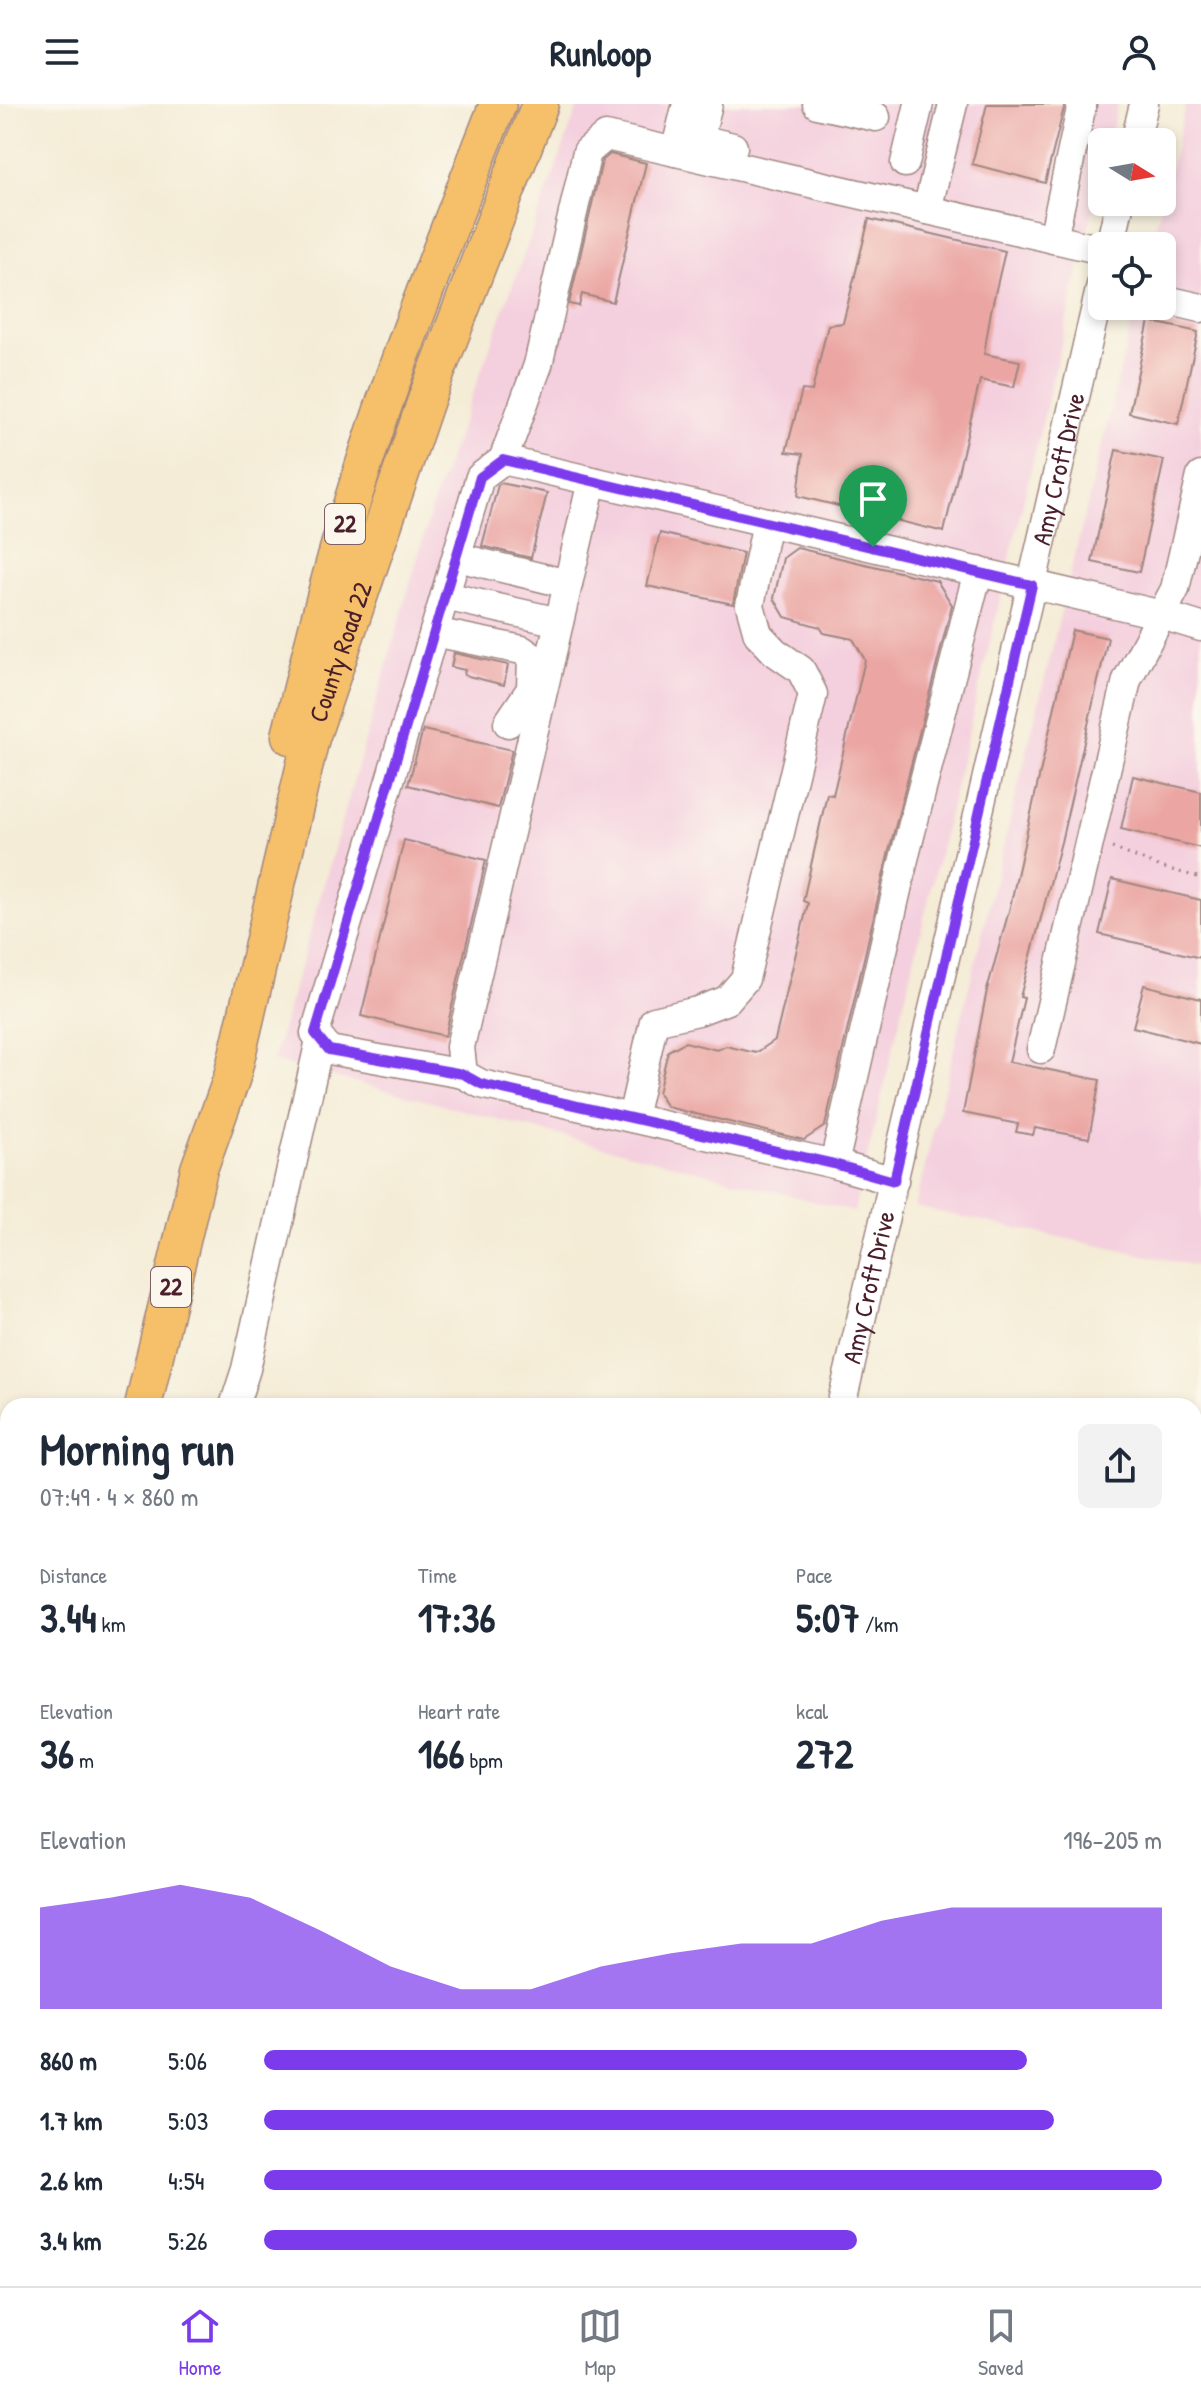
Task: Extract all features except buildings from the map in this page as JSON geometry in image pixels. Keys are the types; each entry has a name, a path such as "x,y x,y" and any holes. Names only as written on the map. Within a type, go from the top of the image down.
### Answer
{"main road":[{"name":"County Road 22","path":"199,1169 209,1070 342,536 443,242 498,104"},
{"path":"311,738 339,617 384,459 450,271 517,104"},
{"name":"County Road 22","path":"145,1398 199,1169 232,1077 311,738 427,397 540,104"}],"street":[{"path":"675,152 687,104"},
{"path":"708,104 699,139 862,178"},
{"path":"817,104 876,117"},
{"path":"905,163 919,104"},
{"path":"927,210 953,104"},
{"path":"1053,239 1082,104"},
{"path":"1138,128 1144,104"},
{"path":"894,1181 834,1164 481,1084 463,1074 329,1050 315,1033 480,477 503,460 538,365 587,152 606,136 1088,247"},
{"path":"1176,302 1201,308"},
{"name":"Amy Croft Drive","path":"843,1398 1093,320"},
{"path":"503,460 1162,615 1201,627"},
{"path":"1041,1049 1127,680 1175,589 1201,476"},
{"path":"463,1074 460,1047 592,481"},
{"path":"632,1118 654,1021 698,1011 727,1000 745,979 813,694 801,670 775,652 758,634 750,605 767,522"},
{"path":"457,557 568,584"},
{"path":"834,1164 904,859 978,571"},
{"path":"445,596 559,622"},
{"path":"434,632 522,650 532,657 531,689 508,723"},
{"path":"237,1398 246,1369 320,1040"}],"path":[{"path":"1089,842 1201,878"}],"shaded area":[{"path":"579,104 1118,104 1112,128 1088,128 1088,216 1092,216 854,1212 273,1061 435,497"},
{"path":"1186,104 1201,104 1201,1267 915,1207 1133,320 1176,320 1176,232 1154,232 1158,216 1176,216 1176,145"}],"route":[{"path":"503,460 873,547 1032,585 894,1181 834,1164 481,1084 463,1074 329,1050 315,1033 480,477 503,460"}]}
